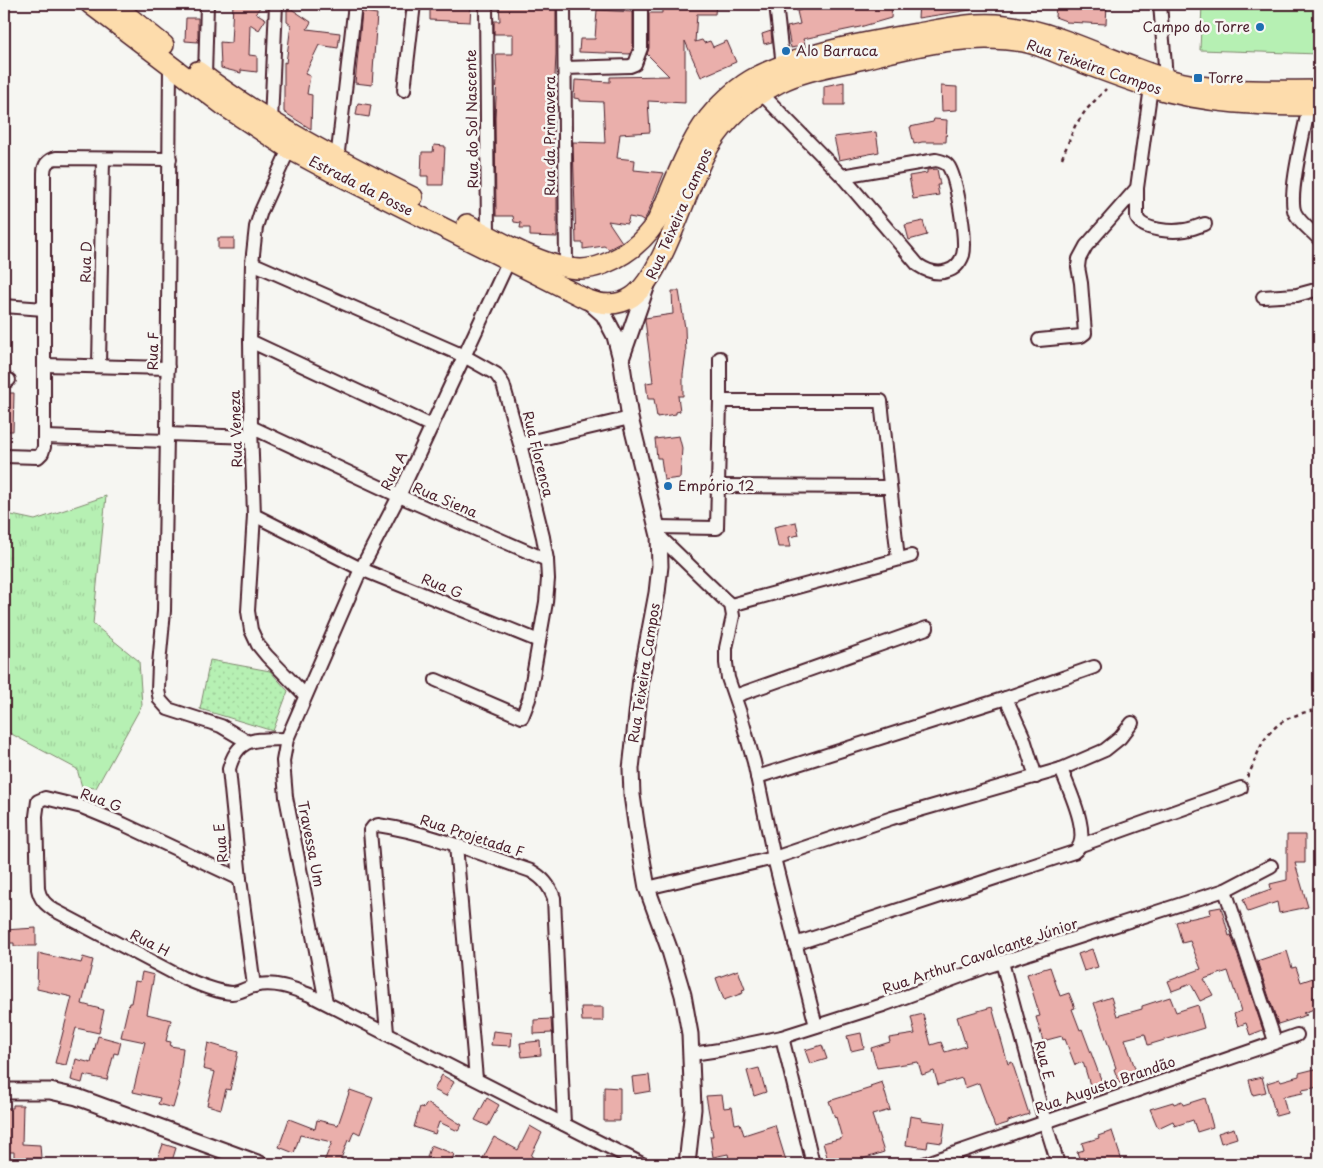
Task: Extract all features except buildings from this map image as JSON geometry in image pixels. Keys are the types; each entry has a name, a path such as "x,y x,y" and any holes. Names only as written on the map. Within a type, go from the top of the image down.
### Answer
{"main road":[{"name":"Estrada da Posse","path":"90,4 170,65 196,77 337,160 536,257 566,268 590,269"},
{"name":"Estrada da Posse","path":"113,4 196,77 224,106 288,149 332,172 595,303 606,304 626,301 640,290 650,276"},
{"name":"Rua Teixeira Campos","path":"590,269 612,261 631,250 649,232 691,146 713,112 742,85 760,75 810,56 893,37 976,24 1005,25 1036,32 1070,43 1185,97 1230,104 1314,106"},
{"name":"Rua Teixeira Campos","path":"650,276 662,254 705,155 728,120 761,93 794,77 823,68 924,46 969,39 996,38 1025,42 1117,76 1158,83 1219,88 1319,90"},
{"path":"631,250 642,259 650,276"},
{"path":"586,299 584,283 590,269"}],"street":[{"path":"170,91 196,77 206,4"},
{"path":"270,122 276,4"},
{"path":"337,160 355,4"},
{"path":"404,90 414,4"},
{"name":"Rua do Sol Nascente","path":"486,4 488,235"},
{"name":"Rua da Primavera","path":"564,4 566,268"},
{"path":"565,68 630,66 635,64 641,48 641,4"},
{"path":"776,4 783,66"},
{"path":"1160,4 1158,83 1137,188 1137,218 1145,226 1178,230 1185,230 1205,224"},
{"name":"Rua F","path":"170,65 164,611 158,690 160,700 168,709 221,726 248,742"},
{"path":"761,93 842,176 918,265 926,270 944,272 952,270 960,263 965,242 957,193 947,164 936,160 842,176"},
{"path":"1314,106 1293,198 1296,214 1319,239"},
{"name":"Rua Veneza","path":"288,149 261,211 256,227 252,263 250,341 254,515 248,611 251,630 258,645 305,694"},
{"path":"4,456 38,457 44,447 44,173 46,163 56,158 170,159"},
{"name":"Rua D","path":"99,365 102,159"},
{"path":"1039,340 1081,336 1085,333 1078,267 1082,253 1137,188"},
{"name":"Rua A","path":"305,694 360,569 399,496 509,260"},
{"name":"Rua Florenca","path":"252,263 464,356 496,374 503,384 520,444 547,560 546,602 529,699 522,717 436,680"},
{"name":"Rua Teixeira Campos","path":"621,358 650,276"},
{"path":"1263,297 1297,295 1319,289"},
{"name":"Rua Teixeira Campos","path":"586,299 604,315 611,327 621,358 630,418 658,532 660,566 657,593 640,678 631,769 635,821 647,888 670,951 683,995 692,1054 693,1109 687,1164"},
{"path":"4,306 44,310"},
{"path":"250,341 432,426"},
{"path":"658,532 717,528 720,358"},
{"path":"44,365 168,368"},
{"path":"720,401 880,401 898,560"},
{"path":"520,444 630,418"},
{"path":"45,437 167,437 251,432"},
{"name":"Rua Siena","path":"251,432 547,560"},
{"path":"718,486 890,487"},
{"name":"Rua G","path":"254,515 360,569 540,641"},
{"path":"658,532 731,605 734,616 726,648 728,678 757,778 774,858 816,1026"},
{"path":"731,605 911,556"},
{"path":"734,696 927,628"},
{"path":"757,778 1006,698 1094,667"},
{"name":"Travessa Um","path":"305,694 287,739 283,761 286,797 326,1002"},
{"path":"1006,698 1023,736 1036,777"},
{"path":"647,888 774,858 892,818 1061,769 1105,750 1120,738 1132,723"},
{"path":"248,742 287,739"},
{"name":"Rua E","path":"248,742 236,751 230,770 240,879 254,986"},
{"path":"1061,769 1080,823 1081,845"},
{"path":"795,944 1074,852 1081,845 1241,788"},
{"name":"Rua G","path":"40,897 38,889 36,816 38,802 42,798 82,807 123,824 240,879"},
{"name":"Rua Projetada F","path":"387,1033 370,831 373,827 378,825 384,826 456,845 531,871 541,877 549,886 554,898 564,1124"},
{"path":"456,845 476,1079"},
{"name":"Rua Arthur Cavalcante Júnior","path":"692,1054 782,1037 883,1005 1002,962 1225,890 1271,866"},
{"path":"1225,890 1275,1041"},
{"name":"Rua H","path":"40,897 54,910 184,978 224,992 234,993 254,986 271,984 290,988 326,1002 642,1164"},
{"name":"Rua E","path":"1002,962 1058,1164"},
{"name":"Rua Augusto Brandão","path":"924,1164 1275,1041 1297,1035"},
{"path":"782,1037 813,1164"},
{"path":"4,1091 50,1091 77,1097 260,1164"}],"path":[{"path":"1062,158 1075,126 1086,110 1117,76"},
{"path":"1241,788 1268,735 1290,717 1319,709"}],"green space":[{"name":"Campo do Torre","path":"1202,4 1319,4 1319,54 1200,50"},
{"path":"106,496 93,624 139,661 142,705 96,788 82,787 77,769 4,730 4,500 7,514 35,520"},
{"path":"210,660 270,671 288,691 273,731 200,709"}],"place":[{"name":"Campo do Torre","path":"1260,27"},
{"name":"Alo Barraca","path":"786,51"},
{"name":"Torre","path":"1198,78"},
{"name":"Empório 12","path":"668,486"}]}
